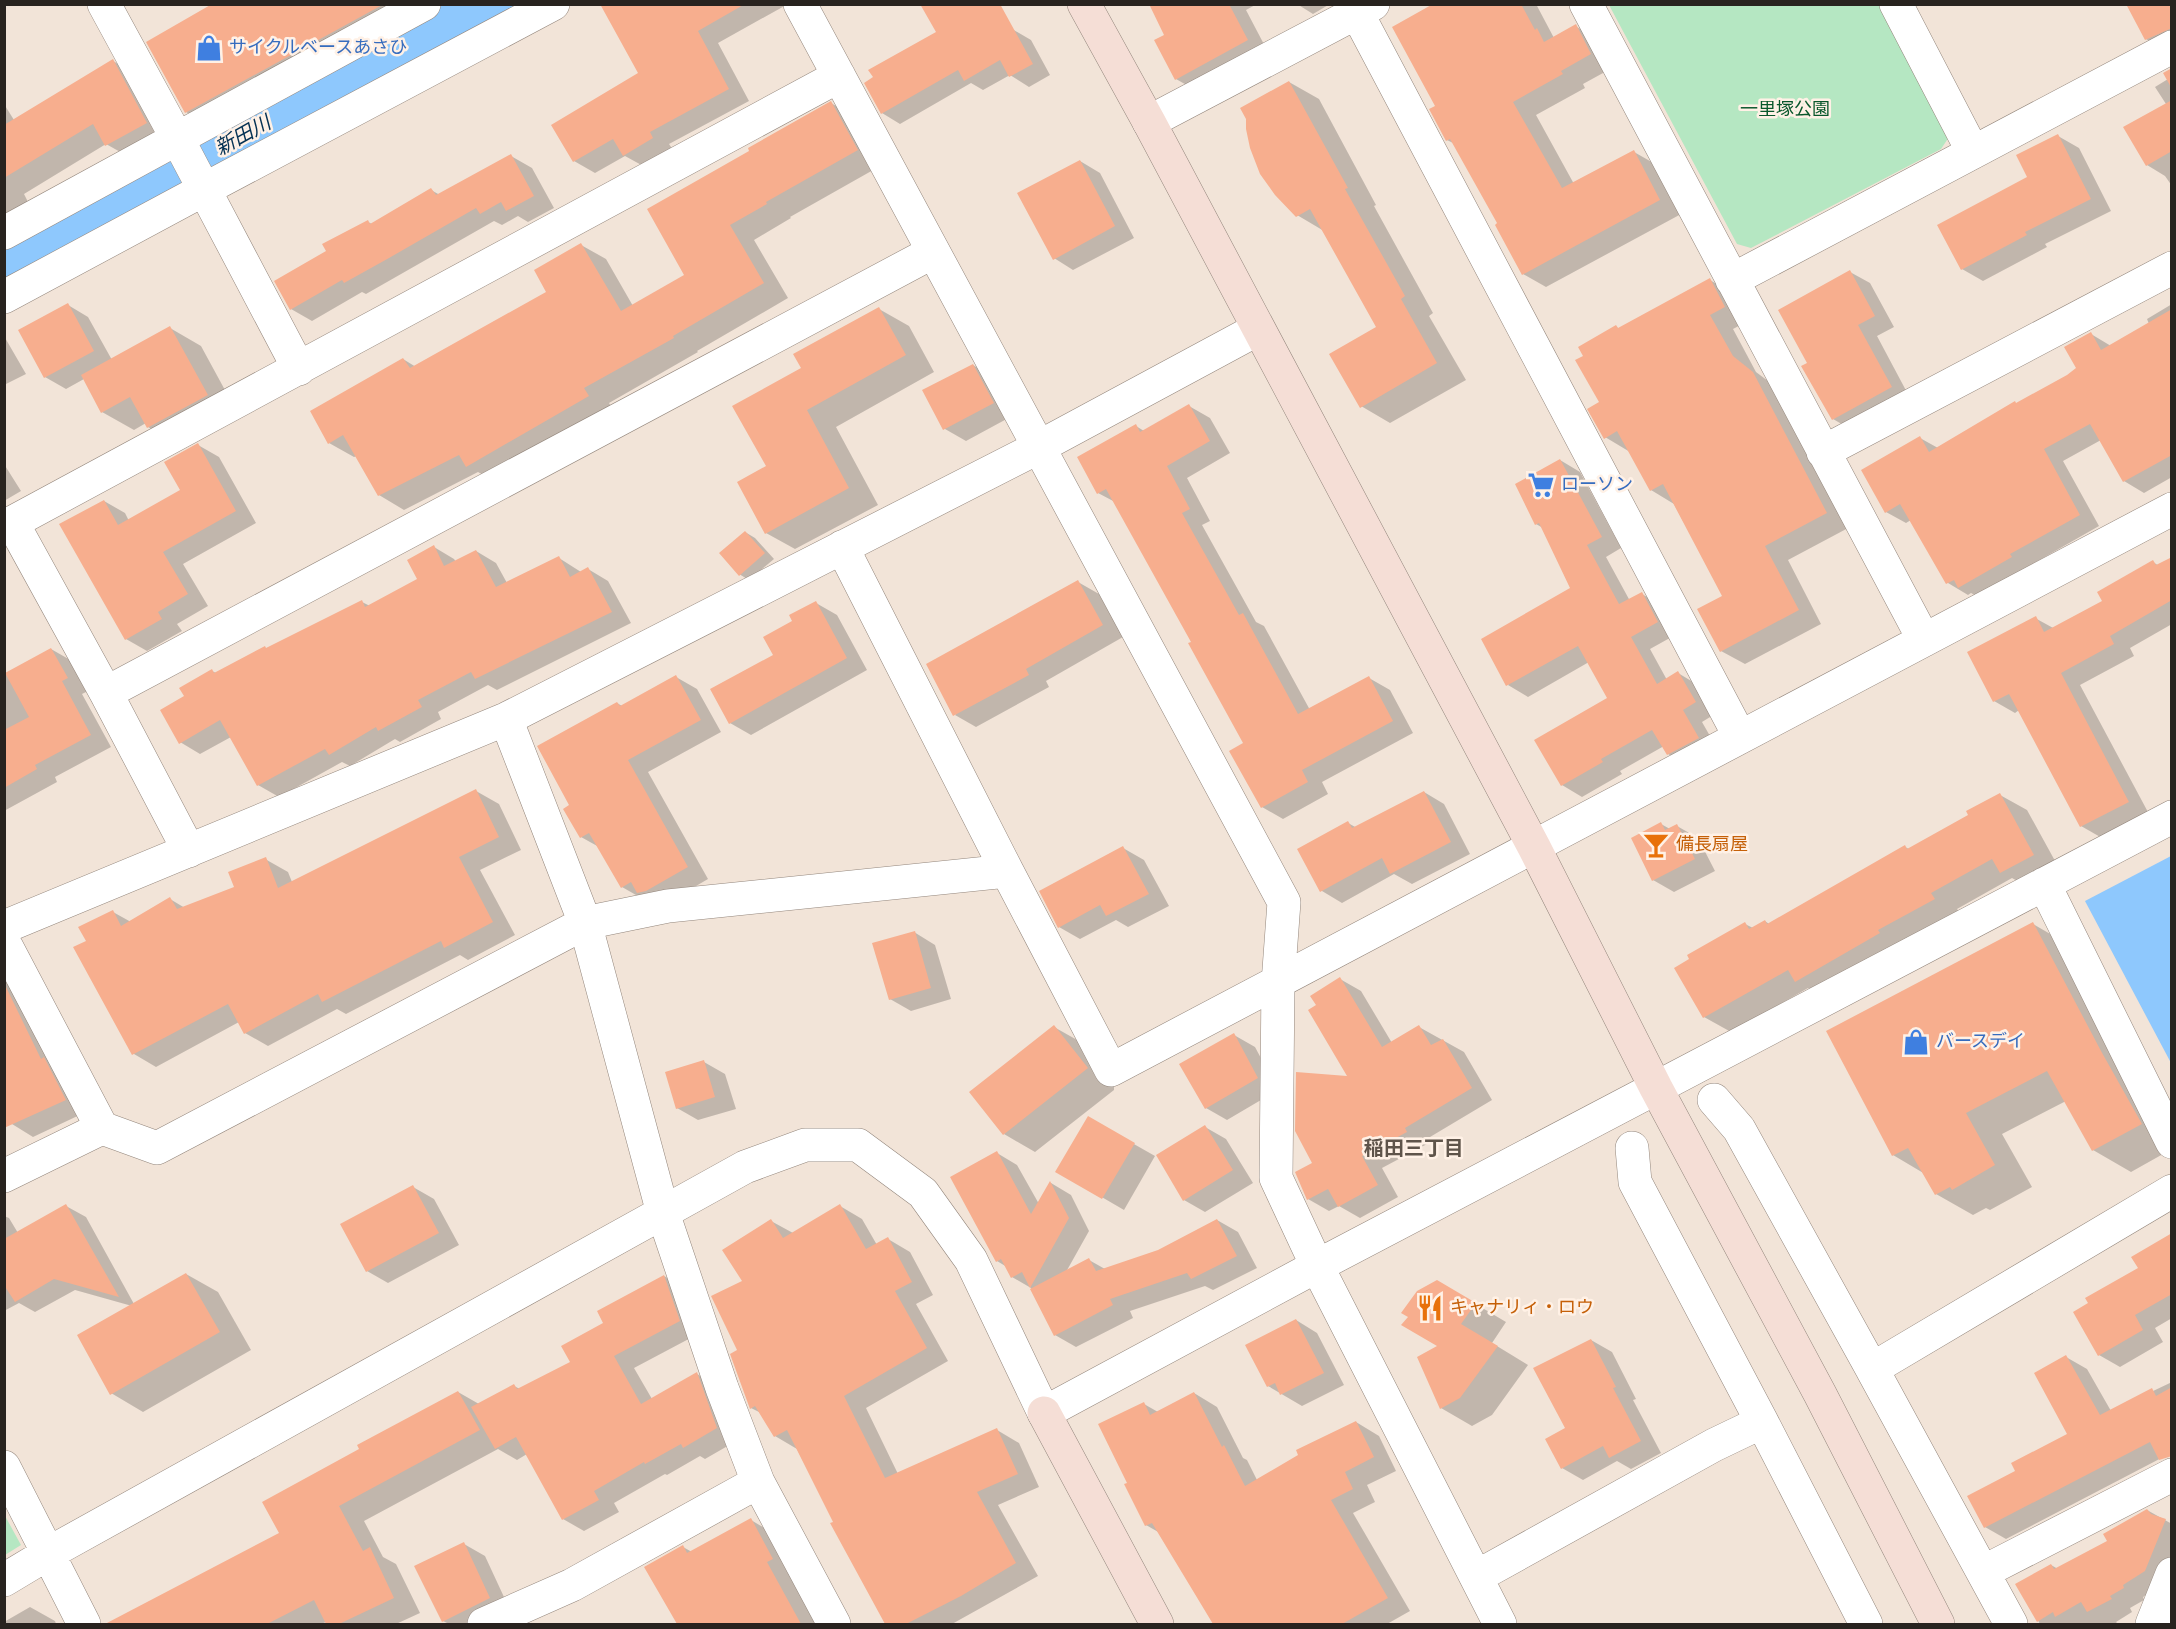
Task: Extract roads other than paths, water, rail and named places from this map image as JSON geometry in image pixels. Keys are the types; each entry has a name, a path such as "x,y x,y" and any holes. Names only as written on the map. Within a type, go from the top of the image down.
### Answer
{"street":[{"path":"104,4 191,163 299,369"},
{"path":"4,297 191,163 424,4"},
{"path":"4,233 191,163 553,4"},
{"path":"800,4 1284,902 1278,983 1276,1178 1317,1266 1500,1624"},
{"path":"1084,4 1534,847 1656,1088 1820,1394 1938,1624"},
{"path":"1586,4 1924,640"},
{"path":"1896,4 1973,152"},
{"path":"1149,122 1365,9 1740,737"},
{"path":"1732,280 2172,47"},
{"path":"189,851 106,693 9,526 839,76"},
{"path":"106,693 933,252"},
{"path":"1823,452 2172,268"},
{"path":"4,927 506,720 1038,447 1258,329"},
{"path":"842,547 1111,1070 2172,509"},
{"path":"506,720 585,923 663,1214 722,1388 758,1482 834,1624"},
{"path":"1044,1413 1317,1266 2172,817"},
{"path":"4,942 102,1128 157,1148 585,923 668,906 1007,871"},
{"path":"2044,884 2172,1142"},
{"path":"1714,1100 1739,1129 2012,1624"},
{"path":"4,1176 102,1128"},
{"path":"4,1580 745,1167 805,1145 858,1145 923,1193 971,1260 1044,1413 1157,1624"},
{"path":"1632,1148 1635,1182 1866,1624"},
{"path":"1872,1369 2172,1191"},
{"path":"1476,1577 1714,1445 1762,1422"},
{"path":"4,1467 50,1553 84,1624"},
{"path":"1983,1572 2172,1475"},
{"path":"484,1624 520,1618 572,1585 758,1482"},
{"path":"2152,1624 2172,1574"}],"water":[{"path":"2171,856 2171,1063 2085,901"}],"waterway":[{"name":"新田川","path":"4,276 193,163 485,4"}],"place":[{"name":"サイクルベースあさひ","path":"209,48"},
{"name":"ローソン","path":"1541,485"},
{"name":"備長扇屋","path":"1656,845"},
{"name":"バースデイ","path":"1916,1042"},
{"name":"キャナリィ・ロウ","path":"1430,1308"}],"district":[{"name":"稲田三丁目","path":"1414,1149"}],"park label":[{"name":"一里塚公園","path":"1785,110"}]}
